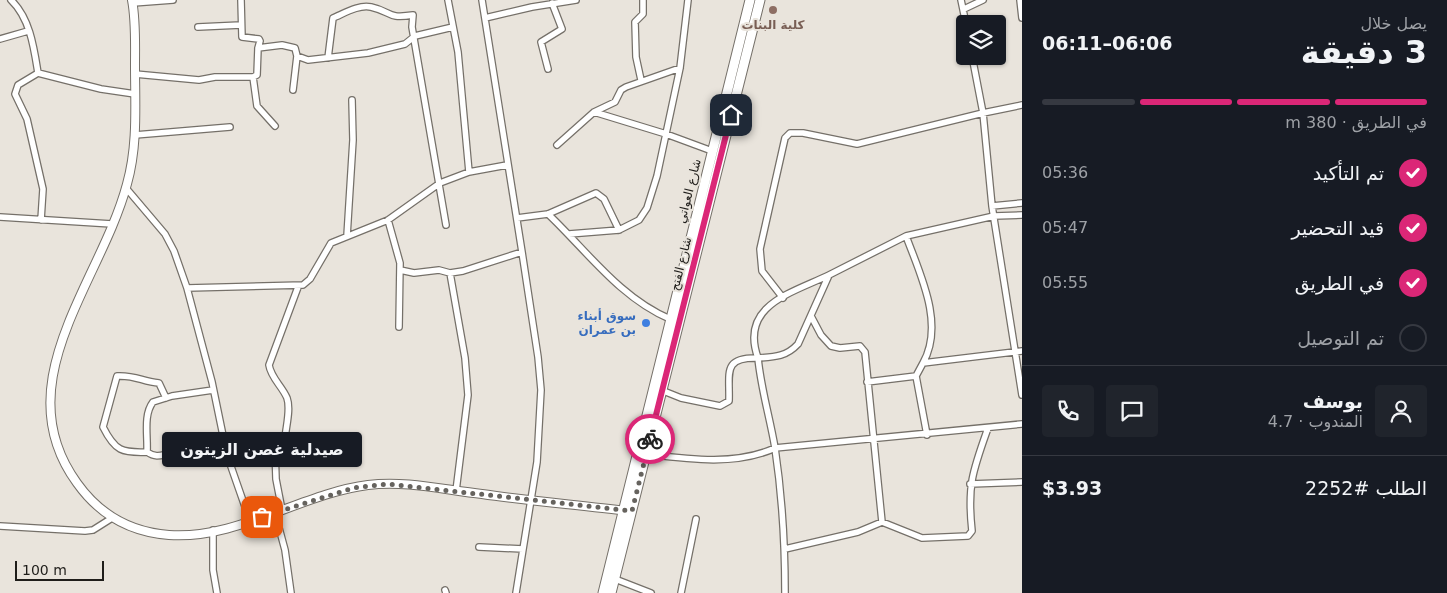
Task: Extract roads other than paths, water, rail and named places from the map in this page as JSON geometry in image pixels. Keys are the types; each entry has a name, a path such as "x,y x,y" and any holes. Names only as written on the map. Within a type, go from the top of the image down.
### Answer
{"main road":[{"name":"شارع العواتي","path":"602,593 628,511 658,389 670,319 750,0"},
{"name":"شارع الفتح","path":"611,593 628,511 646,454 658,389 760,0"},
{"path":"735,58 745,60"}],"street":[{"path":"11,0 21,10 38,73"},
{"path":"173,0 133,1 136,135 126,188 57,356 49,396 52,433 68,470 88,499 112,518 131,526 169,534 213,530 250,521 367,485 411,485 531,501 628,511"},
{"path":"135,74 199,80 215,77 253,78 257,75 260,41 259,39 242,37 241,0"},
{"path":"448,0 458,52 470,172"},
{"path":"482,0 517,218 541,390 539,443 516,593"},
{"path":"485,18 552,3 576,0"},
{"path":"641,80 636,57 635,22 643,14 643,0"},
{"path":"569,234 619,230 639,220 647,208 658,176 680,68 688,0"},
{"path":"961,0 965,15"},
{"path":"964,9 983,0"},
{"path":"1020,0 1022,16"},
{"path":"548,69 542,42 562,29 552,3"},
{"path":"328,58 333,18 351,10 370,6 395,18 413,15 412,27 446,225"},
{"path":"198,27 241,25"},
{"path":"296,56 308,60 375,52 405,44 415,36 453,26"},
{"path":"0,39 28,31"},
{"path":"258,48 291,46 295,48 293,90"},
{"path":"974,65 983,113 992,206 1019,351 1022,395"},
{"path":"557,145 594,112 611,105 618,99 621,90 641,80 680,68"},
{"path":"41,220 43,189 27,119 15,94 18,85 38,73 101,89 135,94"},
{"path":"253,78 257,106 275,126"},
{"path":"348,236 353,140 352,100"},
{"path":"782,298 762,271 760,250 786,138 790,133 803,133 857,144 1022,105"},
{"path":"594,112 666,134 712,152"},
{"path":"136,135 230,126"},
{"path":"187,288 298,287 310,279 327,247 348,236 388,220 440,183 470,172 507,165"},
{"path":"126,188 165,234 187,288 213,390 227,455 250,521"},
{"path":"517,218 548,214 596,193 604,199 619,230"},
{"path":"992,206 1022,203"},
{"path":"548,214 614,280 641,304 670,319"},
{"path":"785,593 785,549 775,448 765,408 755,343 756,323 763,311 782,298 906,236 994,216 1022,215"},
{"path":"0,217 112,224"},
{"path":"388,220 400,270 398,327"},
{"path":"906,236 930,305 930,350 916,376 927,435"},
{"path":"400,270 414,273 439,270 450,273 471,269 522,252"},
{"path":"450,273 465,358 468,395 456,491"},
{"path":"658,389 681,398 720,406 729,401 730,368 733,363 742,358 781,356 792,351 802,338 829,276"},
{"path":"291,593 286,550 278,511 275,448 286,439 288,406 286,397 270,372 269,365 298,287"},
{"path":"811,316 827,343 835,348 857,346 863,348 866,358 867,382 875,439 882,522"},
{"path":"923,363 1019,351"},
{"path":"166,398 160,383 149,383 133,375 117,376 103,428 111,444 128,452 147,452 159,457 176,453 181,455 190,454 198,460 227,455"},
{"path":"867,382 916,376"},
{"path":"147,452 146,425 153,402 213,390"},
{"path":"646,454 735,458 758,455 775,448 927,435 1022,424"},
{"path":"785,549 858,532 882,522 922,538 968,536 972,531 970,484 988,428"},
{"path":"970,484 1022,482"},
{"path":"0,526 85,531 94,530 112,518"},
{"path":"681,593 696,519"},
{"path":"213,530 214,570 217,593"},
{"path":"479,547 523,549"},
{"path":"615,579 651,593"}],"place":[{"name":"كلية البنات","path":"773,10"},
{"name":"سوق أبناء بن عمران","path":"646,323"},
{"name":"صيدلية غصن الزيتون","path":"262,517"}]}
